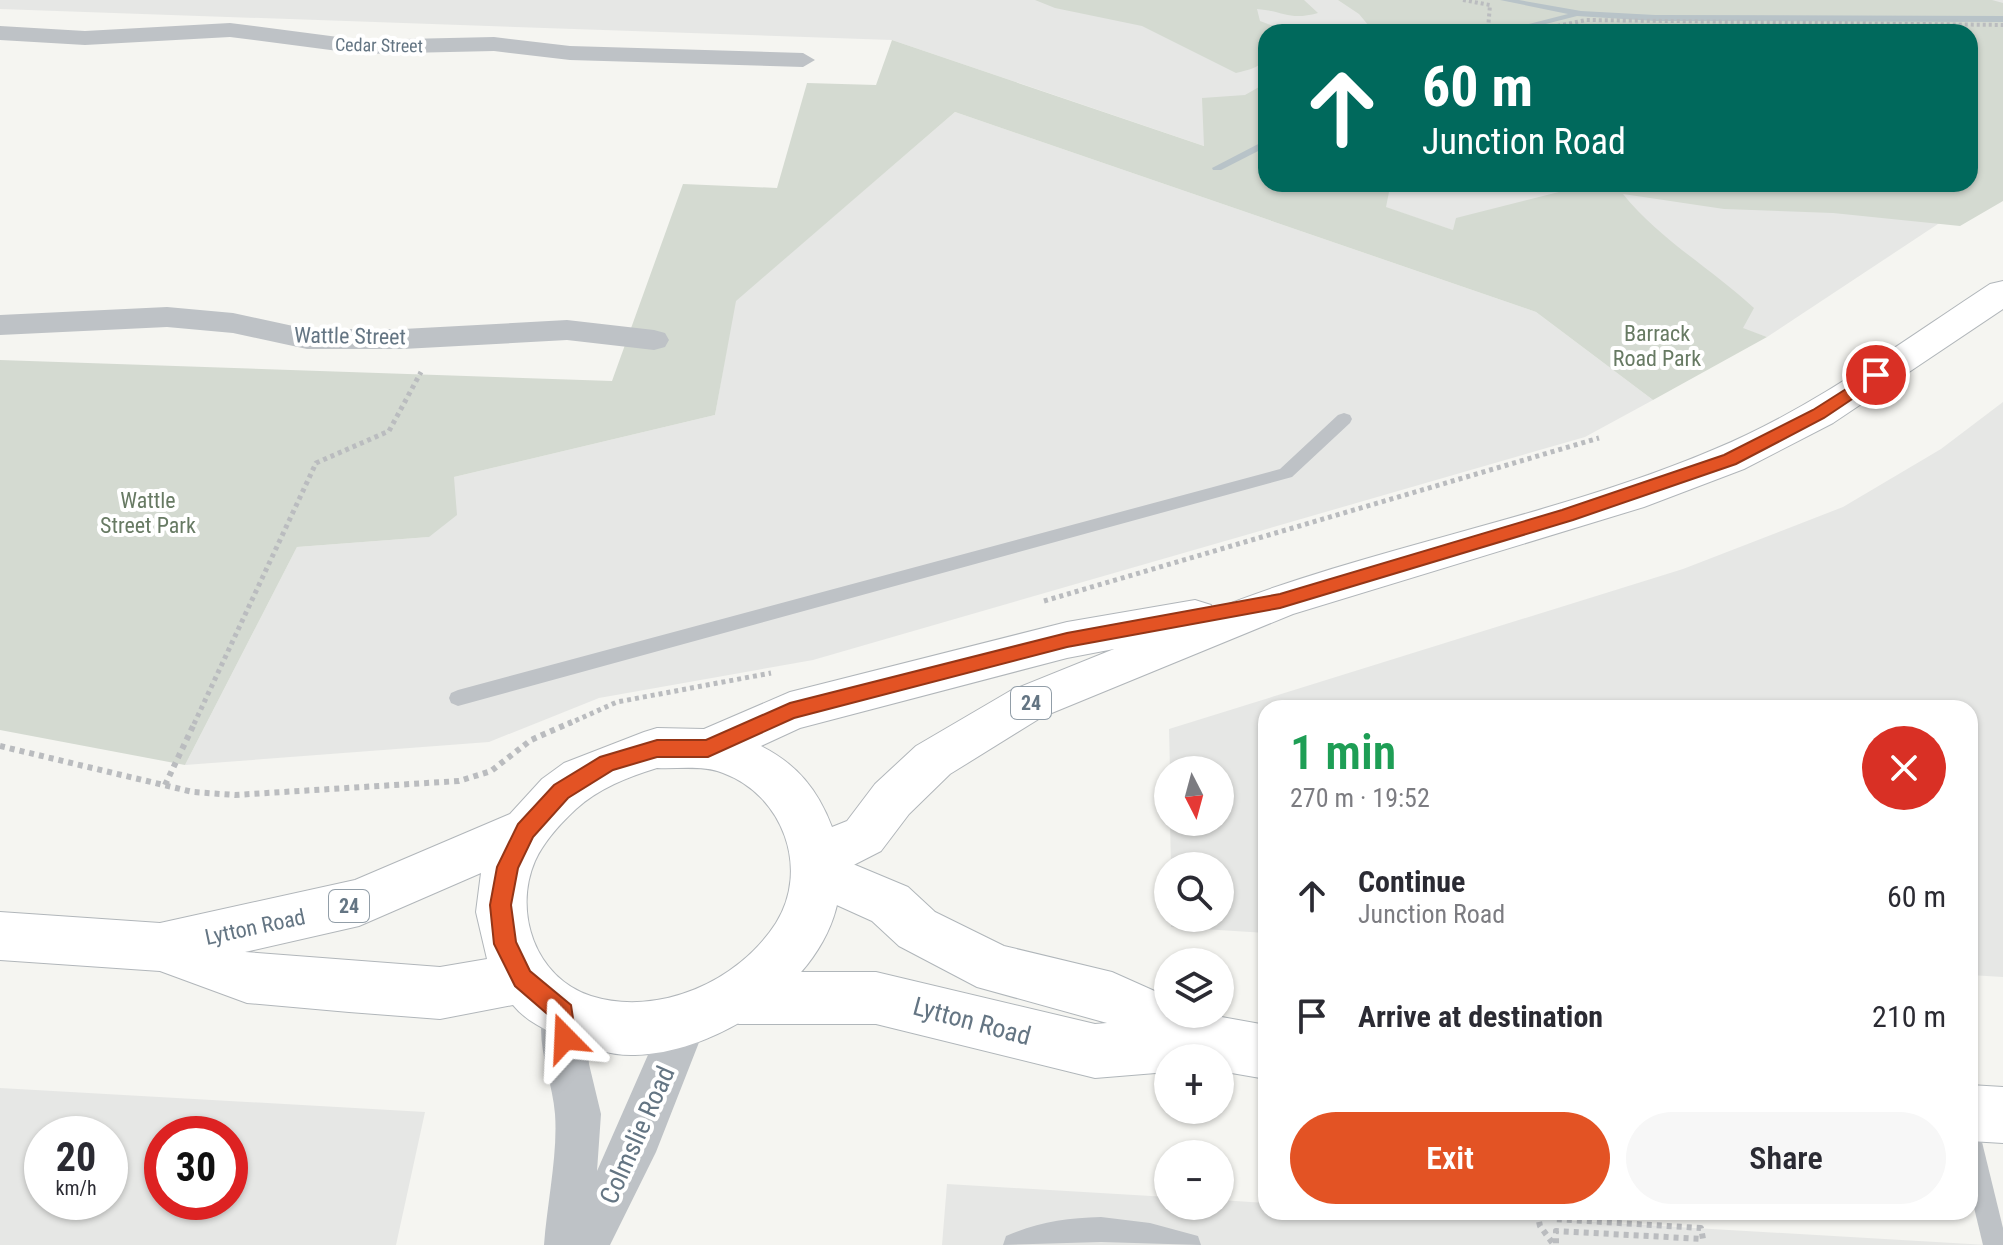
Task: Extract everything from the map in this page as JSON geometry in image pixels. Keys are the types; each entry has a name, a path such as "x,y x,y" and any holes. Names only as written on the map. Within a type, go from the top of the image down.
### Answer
{"main road":[{"name":"24","path":"817,866 864,836 913,778 999,717 1280,601 1618,500 1730,459 1819,414 2003,292"},
{"name":"24","path":"708,749 790,711 882,686 1067,640 1280,601"},
{"name":"24","path":"657,748 708,749 749,761 783,785 807,818 817,866 807,918 780,961 739,998 685,1022 642,1029 601,1026 563,1013 523,978 505,944 500,905 508,867 526,830 561,792 607,763 657,748"},
{"name":"Lytton Road","path":"160,947 359,903 526,830"},
{"name":"Lytton Road","path":"817,866 890,904 917,929 996,969 1112,998 1204,1042"},
{"name":"Lytton Road","path":"0,936 160,947 247,978 440,993 523,978"},
{"name":"Lytton Road","path":"739,998 876,998 1095,1051 1204,1042 1258,1051"},
{"path":"1978,1113 2003,1115"}],"street":[{"name":"Cedar Street","path":"0,33 85,38 230,30 361,47 494,44 570,53 760,49 803,60"},
{"name":"Wattle Street","path":"0,325 167,317 233,323 307,339 567,330 654,340"},
{"name":"Colmslie Road","path":"563,1013 566,1064 578,1114 568,1245"},
{"name":"Colmslie Road","path":"584,1245 623,1175 685,1022"}],"lane":[{"path":"458,698 1286,473 1344,419"},
{"path":"1978,1175 1995,1245"},
{"path":"1015,1245 1035,1235 1072,1230 1140,1233 1189,1245"}],"path":[{"path":"1463,0 1491,2 1489,24"},
{"path":"1567,24 1586,20 1920,24"},
{"path":"1978,25 2003,25"},
{"path":"165,785 316,463 389,431 424,365 431,336"},
{"path":"1035,604 1599,438"},
{"path":"0,746 193,792 235,795 459,781 491,771 531,740 617,702 778,672"},
{"path":"1539,1220 1555,1245"},
{"path":"1555,1245 1556,1231 1703,1239 1701,1228 1570,1220"}],"shaded area":[{"path":"0,0 2003,0 2003,181 1767,337 1341,192 1978,192 1978,24 1258,24 1258,164 892,40 0,9"},
{"path":"955,112 1536,312 1653,400 1585,437 813,660 599,698 489,742 185,765 297,547 429,537 454,477 715,415 735,301"},
{"path":"2003,402 2003,977 1978,975 1978,700 1262,700 1683,569 1843,507 1941,449"},
{"path":"1258,701 1258,932 1234,931 1234,852 1171,852 1170,836 1234,836 1234,756 1170,756 1169,729"},
{"path":"0,1088 425,1112 396,1245 0,1245"},
{"path":"947,1184 1154,1196 1154,1220 1234,1220 1234,1201 1258,1202 1258,1220 1558,1220 1987,1245 942,1245"}],"green space":[{"path":"1035,0 1304,0 1318,13 1293,16 1257,9 1260,21 1268,24 1258,24 1258,66 1236,73 1142,26 1055,8"},
{"name":"Wattle Street Park","path":"1338,0 1992,0 2003,3 2003,201 1960,226 1833,213 1724,209 1623,194 1669,240 1754,308 1743,328 1767,337 1653,400 1536,312 955,112 736,301 715,415 454,477 457,515 429,537 297,547 185,765 0,730 0,360 612,381 683,184 777,188 807,83 876,85 892,40 1204,146 1202,98 1245,95 1258,88 1258,192 1389,192 1386,207 1453,230 1456,218 1559,192 1978,192 1978,24 1367,24 1359,14"}],"waterway":[{"path":"1504,0 1581,14 1655,18 2003,19"},
{"path":"1538,24 1573,16"},
{"path":"1217,168 1258,147"}],"route":[{"path":"565,1038 563,1013 541,997 523,978 505,944 500,905 508,867 526,830 561,792 607,763 657,748 708,749 790,711 1067,640 1280,601 1567,515 1685,478 1730,459 1819,414 1876,375"}],"park label":[{"name":"Barrack Road Park","path":"1657,346"}]}
